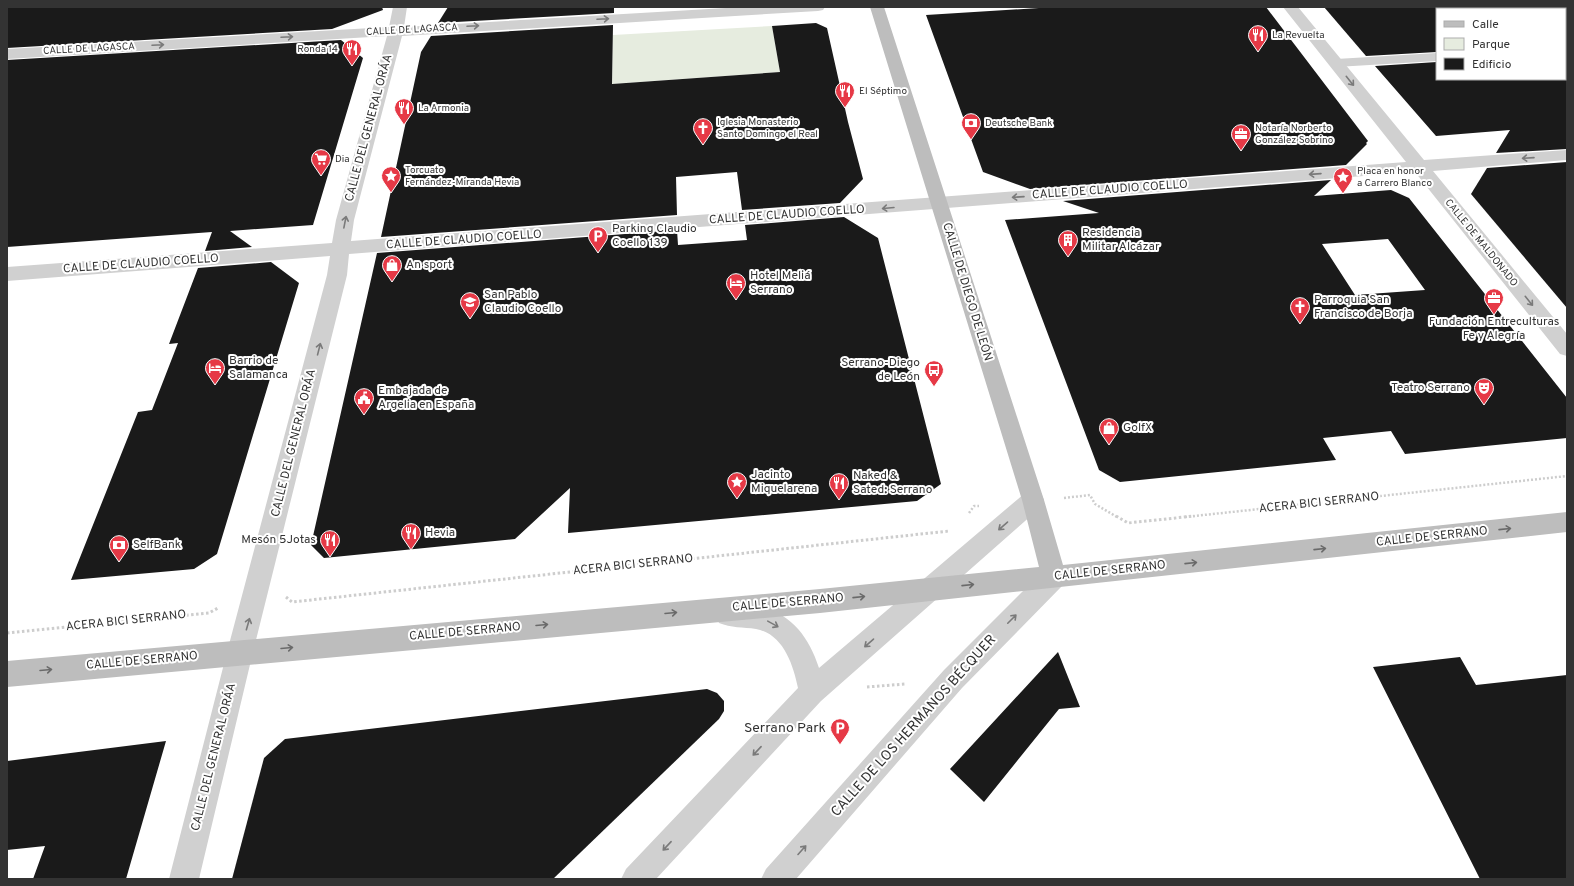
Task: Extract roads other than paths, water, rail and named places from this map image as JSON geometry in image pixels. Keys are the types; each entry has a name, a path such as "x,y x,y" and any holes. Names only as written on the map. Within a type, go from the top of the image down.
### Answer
{"main road":[{"name":"CALLE DE DIEGO DE LEÓN","path":"877,7 1033,500 1054,577"},
{"name":"CALLE DE SERRANO","path":"7,674 694,611 820,601 1567,522"}],"street":[{"name":"CALLE DEL GENERAL ORÁA","path":"184,879 240,652 336,283 345,220 396,31 400,7"},
{"name":"CALLE DE LAGASCA","path":"7,54 818,7"},
{"name":"CALLE DE MALDONADO","path":"1290,7 1567,348"},
{"name":"CALLE DE CLAUDIO COELLO","path":"7,274 340,250 1567,155"},
{"path":"636,879 812,692 1033,500"},
{"name":"CALLE DE LOS HERMANOS BÉCQUER","path":"776,879 953,679 1054,577"},
{"path":"694,611 753,618 771,622 786,632 796,644 804,658 812,692"}],"lane":[{"path":"1336,64 1436,57"}],"place":[{"name":"La Revuelta","path":"1258,52"},
{"name":"Ronda 14","path":"352,66"},
{"name":"El Séptimo","path":"845,108"},
{"name":"La Armonia","path":"404,125"},
{"name":"Deutsche Bank","path":"971,140"},
{"name":"Iglesia Monasterio Santo Domingo el Real","path":"703,145"},
{"name":"Notaría Norberto González Sobrino","path":"1241,151"},
{"name":"Dia","path":"321,176"},
{"name":"Torcuato Fernández-Miranda Hevia","path":"391,193"},
{"name":"Placa en honor a Carrero Blanco","path":"1343,194"},
{"name":"Parking Claudio Coello 139","path":"598,253"},
{"name":"Residencia Militar Alcázar","path":"1068,257"},
{"name":"An sport","path":"392,282"},
{"name":"Hotel Meliá Serrano","path":"736,300"},
{"name":"Fundación Entreculturas Fe y Alegría","path":"1494,315"},
{"name":"San Pablo Claudio Coello","path":"470,319"},
{"name":"Parroquia San Francisco de Borja","path":"1300,324"},
{"name":"Barrio de Salamanca","path":"215,385"},
{"name":"Serrano-Diego de León","path":"934,387"},
{"name":"Teatro Serrano","path":"1484,405"},
{"name":"Embajada de Argelia en España","path":"364,415"},
{"name":"GolfX","path":"1109,445"},
{"name":"Jacinto Miquelarena","path":"737,499"},
{"name":"Naked & Sated: Serrano","path":"839,500"},
{"name":"Hevia","path":"411,550"},
{"name":"Mesón 5Jotas","path":"330,557"},
{"name":"SelfBank","path":"119,562"},
{"name":"Serrano Park","path":"840,745"}]}
